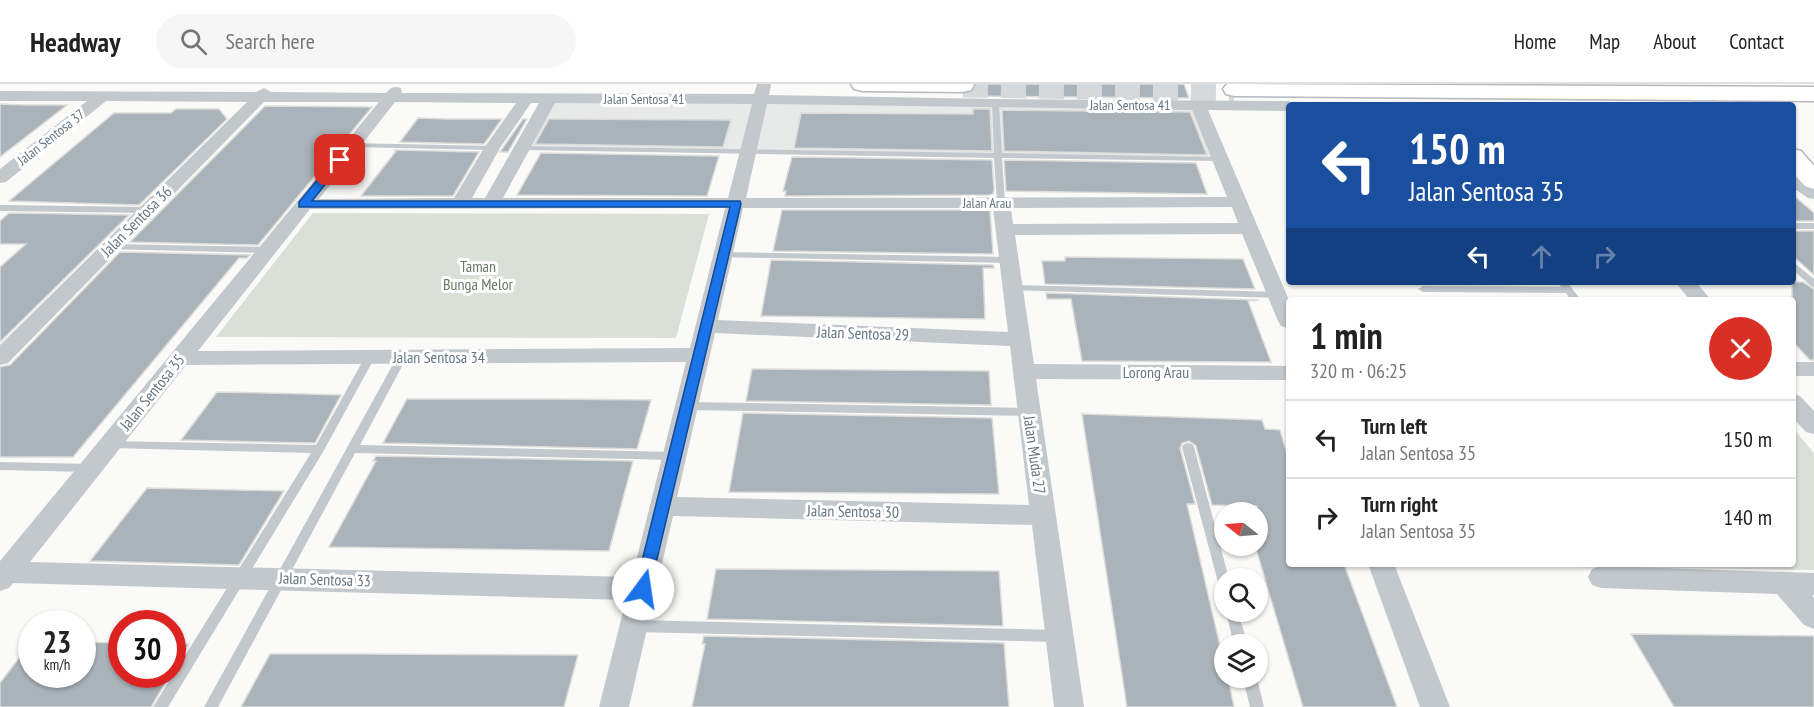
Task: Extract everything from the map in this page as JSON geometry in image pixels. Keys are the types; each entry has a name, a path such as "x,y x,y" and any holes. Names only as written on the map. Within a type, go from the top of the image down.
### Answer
{"highway":[{"path":"862,84 963,85"},
{"path":"1234,88 1568,91 1711,99 1814,94"},
{"path":"1568,91 1613,97 1630,102"},
{"path":"1787,102 1814,94"},
{"path":"1796,161 1814,182"}],"street":[{"name":"Jalan Sentosa 36","path":"0,358 273,84"},
{"name":"Jalan Sentosa 41","path":"0,96 259,98 396,91 549,99 763,92 995,104 1286,105"},
{"name":"Jalan Sentosa 35","path":"3,576 396,91"},
{"path":"614,707 763,92"},
{"name":"Jalan Sentosa 37","path":"0,178 102,97"},
{"path":"460,204 492,148 526,99"},
{"path":"491,204 549,99"},
{"path":"1198,105 1286,316"},
{"path":"1796,166 1814,182"},
{"path":"1796,181 1814,194"},
{"name":"Jalan Arau","path":"736,204 1239,202"},
{"name":"Jalan Muda 27","path":"1001,203 1069,707"},
{"path":"303,204 736,204"},
{"name":"Jalan Arau","path":"1005,230 1250,228"},
{"path":"1688,285 1698,297"},
{"name":"Jalan Sentosa 29","path":"706,326 1019,339"},
{"name":"Jalan Sentosa 34","path":"179,358 699,356"},
{"path":"1796,369 1814,369"},
{"name":"Lorong Arau","path":"1024,371 1286,373"},
{"path":"1796,406 1814,426"},
{"name":"Jalan Sentosa 30","path":"663,506 1043,515"},
{"path":"1382,567 1435,707"},
{"name":"Jalan Sentosa 33","path":"3,576 243,577 643,589"},
{"path":"1601,577 1814,584"},
{"path":"1784,584 1814,617"}],"lane":[{"path":"995,104 1001,203"},
{"path":"352,145 492,148"},
{"path":"522,148 1219,159"},
{"path":"0,208 147,210"},
{"path":"1796,226 1814,226"},
{"path":"110,247 267,249"},
{"path":"724,255 1009,260"},
{"path":"1796,268 1814,284"},
{"path":"1423,289 1565,286"},
{"path":"1012,288 1277,295"},
{"path":"160,707 243,577 320,449 370,357"},
{"path":"211,707 354,449 402,357"},
{"path":"687,406 1029,412"},
{"path":"110,444 320,449"},
{"path":"1188,447 1220,568"},
{"path":"354,449 675,456"},
{"path":"0,466 90,468"},
{"path":"634,626 1060,636"},
{"path":"1252,688 1257,707"}],"shaded area":[{"path":"554,102 1191,108 1211,157 530,146"}],"green space":[{"name":"Taman Bunga Melor","path":"313,213 709,214 676,338 216,337"},
{"path":"1796,432 1814,453 1814,570 1579,567 1796,567"}],"building":[{"path":"976,84 1184,84 1189,98 973,96"},
{"path":"0,104 25,105 67,105 0,157"},
{"path":"265,106 372,107 258,245 130,242"},
{"path":"176,109 219,109 227,119 139,205 9,201 114,113 171,113"},
{"path":"973,109 990,109 992,151 794,148 801,113 973,114"},
{"path":"1002,110 1190,112 1207,155 1004,151"},
{"path":"418,118 502,119 484,144 400,142"},
{"path":"523,119 527,119 508,152 500,152"},
{"path":"549,119 731,120 723,147 535,144"},
{"path":"394,150 479,152 453,196 361,196 396,151"},
{"path":"541,153 719,156 707,196 517,195"},
{"path":"792,157 992,160 994,190 993,194 989,195 785,196 786,191 783,191"},
{"path":"1004,160 1196,163 1207,194 1006,191"},
{"path":"1796,197 1814,213 1814,221 1796,221"},
{"path":"782,210 990,210 993,254 773,251"},
{"path":"9,213 129,215 0,342 0,267 26,244 0,244 0,221"},
{"path":"1796,231 1814,231 1814,275 1796,259"},
{"path":"120,252 250,255 247,258 239,258 73,457 0,457 0,367 10,365"},
{"path":"1065,257 1243,259 1255,289 1045,284 1042,261 1065,261"},
{"path":"771,260 993,265 994,268 983,268 985,319 761,316"},
{"path":"1796,282 1803,282 1814,289 1814,360 1810,360 1796,345 1796,297 1792,297 1792,285 1796,285"},
{"path":"1046,293 1259,300 1248,301 1271,362 1082,361 1071,299 1047,299"},
{"path":"752,369 989,371 991,405 746,401"},
{"path":"217,392 341,395 315,443 181,440"},
{"path":"407,399 651,400 637,449 383,443"},
{"path":"743,413 992,418 999,494 729,492"},
{"path":"1082,414 1262,420 1265,429 1280,430 1286,451 1286,567 1345,567 1397,707 1303,707 1268,589 1268,568 1262,568 1258,556 1268,556 1268,502 1214,502 1212,505 1196,446 1189,441 1182,443 1180,448 1195,504 1187,504 1217,634 1214,634 1214,688 1230,688 1234,707 1127,707"},
{"path":"376,456 633,461 609,551 329,547 376,461 373,461"},
{"path":"147,488 284,491 239,565 90,561"},
{"path":"716,569 999,571 1003,626 707,619"},
{"path":"1631,634 1814,636 1814,707 1674,707"},
{"path":"704,636 1004,643 1009,707 692,707 705,644 702,644"},
{"path":"96,642 108,643 108,688 162,688 151,707 0,707 0,683 18,659 18,688 96,688"},
{"path":"270,654 578,655 564,707 241,707"}],"tunnel":[{"path":"963,85 1234,89"}],"route":[{"path":"340,160 303,204 736,204 643,589"}]}
